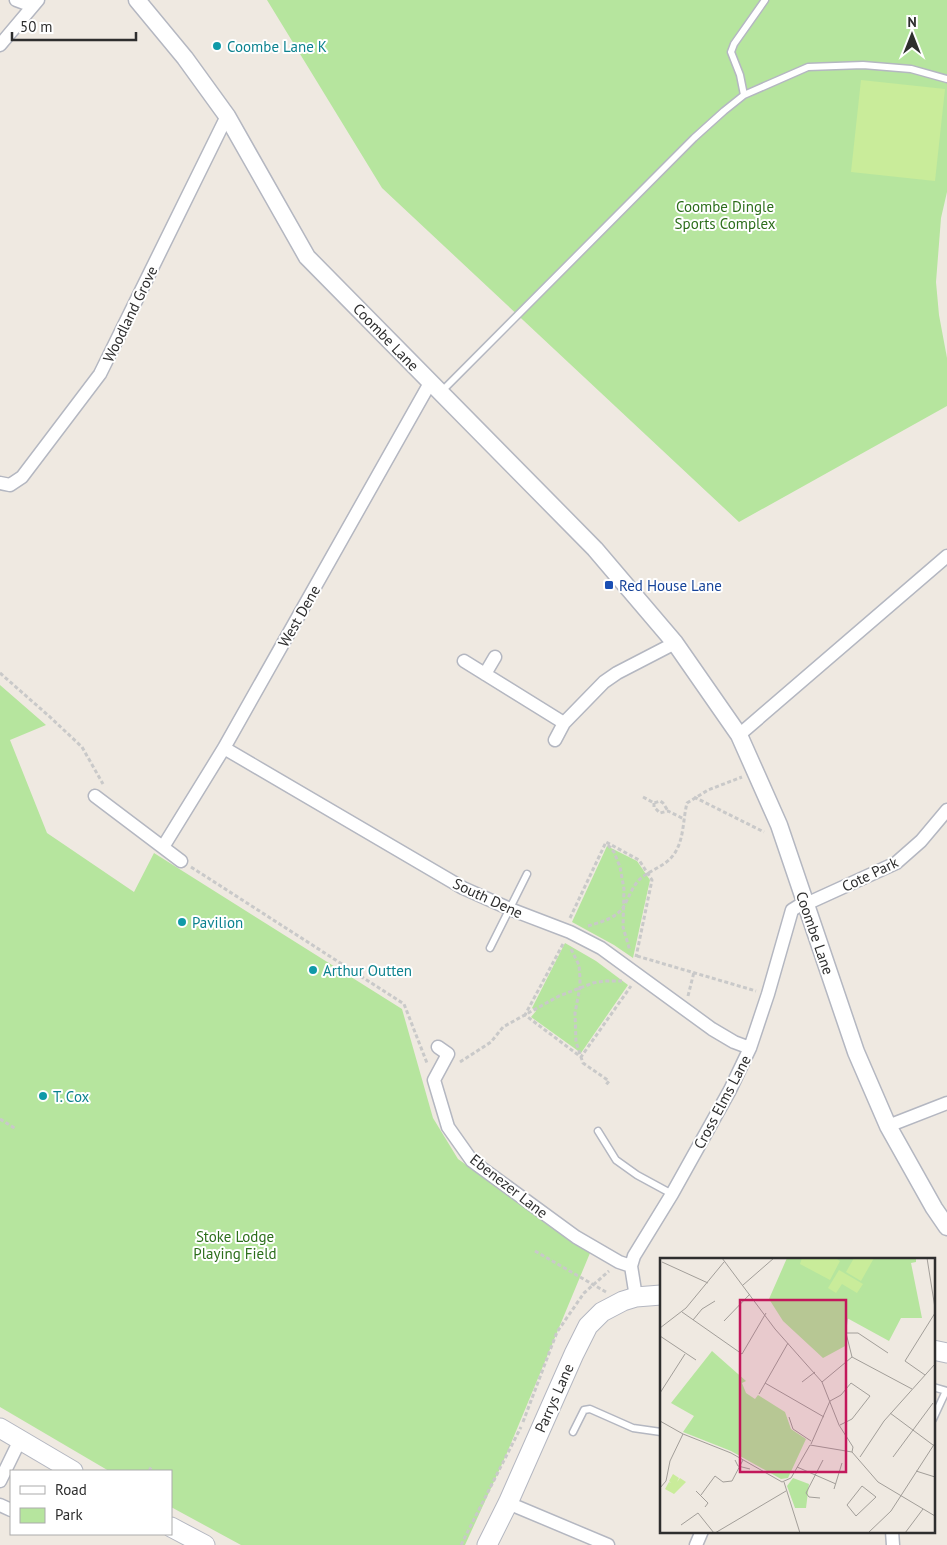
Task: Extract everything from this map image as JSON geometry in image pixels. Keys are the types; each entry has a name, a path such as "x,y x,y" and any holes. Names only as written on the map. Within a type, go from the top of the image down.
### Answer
{"main road":[{"name":"Parrys Lane","path":"487,1545 588,1326 602,1312 629,1299 660,1295"},
{"path":"934,1350 947,1353"},
{"path":"0,1428 71,1470"},
{"path":"172,1528 205,1545"}],"street":[{"path":"16,0 35,3"},
{"name":"Coombe Lane","path":"137,0 186,58 227,116 307,257 595,549 676,643 739,735 779,825 856,1052 888,1126 934,1208 947,1227"},
{"path":"0,45 35,3"},
{"name":"Woodland Grove","path":"0,483 10,485 22,477 100,374 227,116"},
{"name":"West Dene","path":"163,847 224,748 436,388"},
{"path":"739,735 947,556"},
{"path":"556,740 564,723 604,682 617,673 676,643"},
{"path":"485,674 495,658"},
{"path":"464,661 564,723"},
{"name":"South Dene","path":"224,748 463,888 567,931 601,948 633,969 712,1030 750,1048"},
{"path":"95,796 181,861"},
{"name":"Cote Park","path":"806,903 896,864 921,841 947,810"},
{"name":"Cross Elms Lane","path":"631,1266 639,1247 672,1194 730,1090 750,1048 792,910 806,903"},
{"path":"434,1080 448,1054 438,1047"},
{"name":"Ebenezer Lane","path":"434,1080 448,1126 472,1161 576,1236 619,1262 631,1266"},
{"path":"888,1126 947,1103"},
{"path":"629,1299 631,1266"},
{"path":"0,1481 20,1440"},
{"path":"508,1503 608,1545"},
{"path":"696,1545 702,1532"},
{"path":"892,1532 893,1545"}],"lane":[{"path":"744,95 740,75 731,52 734,44 765,0"},
{"path":"436,388 694,138 744,95 808,67 864,65 911,69 947,79"},
{"path":"490,948 527,874"},
{"path":"598,1131 616,1160 637,1175 672,1194"},
{"path":"934,1387 947,1391 934,1417"},
{"path":"573,1432 584,1410 590,1409 633,1428 660,1432"}],"path":[{"path":"0,674 82,747 106,790"},
{"path":"567,931 608,920 624,908 630,892 639,880 648,872 667,863 675,854 681,840 688,803 694,797 755,771"},
{"path":"643,797 654,803 654,807 660,813 668,811"},
{"path":"694,797 785,843"},
{"path":"654,803 660,801 668,811 684,819"},
{"path":"606,842 639,860 652,880 633,969"},
{"path":"606,842 614,852 620,867 624,889 623,927 633,969"},
{"path":"567,931 606,842"},
{"path":"181,861 404,1004 434,1080"},
{"path":"525,1015 565,940 573,951 579,965 580,987 575,1014 576,1042 583,1062 609,1081 606,1085"},
{"path":"636,956 768,994"},
{"path":"685,1010 694,972"},
{"path":"458,1064 491,1042 503,1027 559,996 580,987 604,981 615,980 633,984 581,1057"},
{"path":"525,1015 581,1057"},
{"path":"0,1119 16,1129"},
{"path":"536,1251 593,1284 629,1299"},
{"path":"461,1545 522,1424 557,1332 584,1292 619,1262"},
{"path":"150,1470 152,1466"}],"green space":[{"name":"Coombe Dingle Sports Complex","path":"267,0 947,0 947,192 941,218 936,282 939,315 947,358 947,406 739,522 382,188"},
{"path":"861,80 945,89 935,181 851,172"},
{"name":"Stoke Lodge Playing Field","path":"0,685 46,725 10,740 47,833 134,892 154,853 402,1009 433,1118 458,1159 590,1253 507,1453 465,1545 241,1545 172,1508 172,1470 107,1470 0,1407"},
{"path":"607,846 637,861 650,880 633,958 614,945 572,922"},
{"path":"565,943 596,961 628,985 581,1053 531,1017 536,1011 532,1008"}],"place":[{"name":"Coombe Lane K","path":"217,46"},
{"name":"Red House Lane","path":"609,585"},
{"name":"Pavilion","path":"182,922"},
{"name":"Arthur Outten","path":"313,970"},
{"name":"T. Cox","path":"43,1096"}]}
